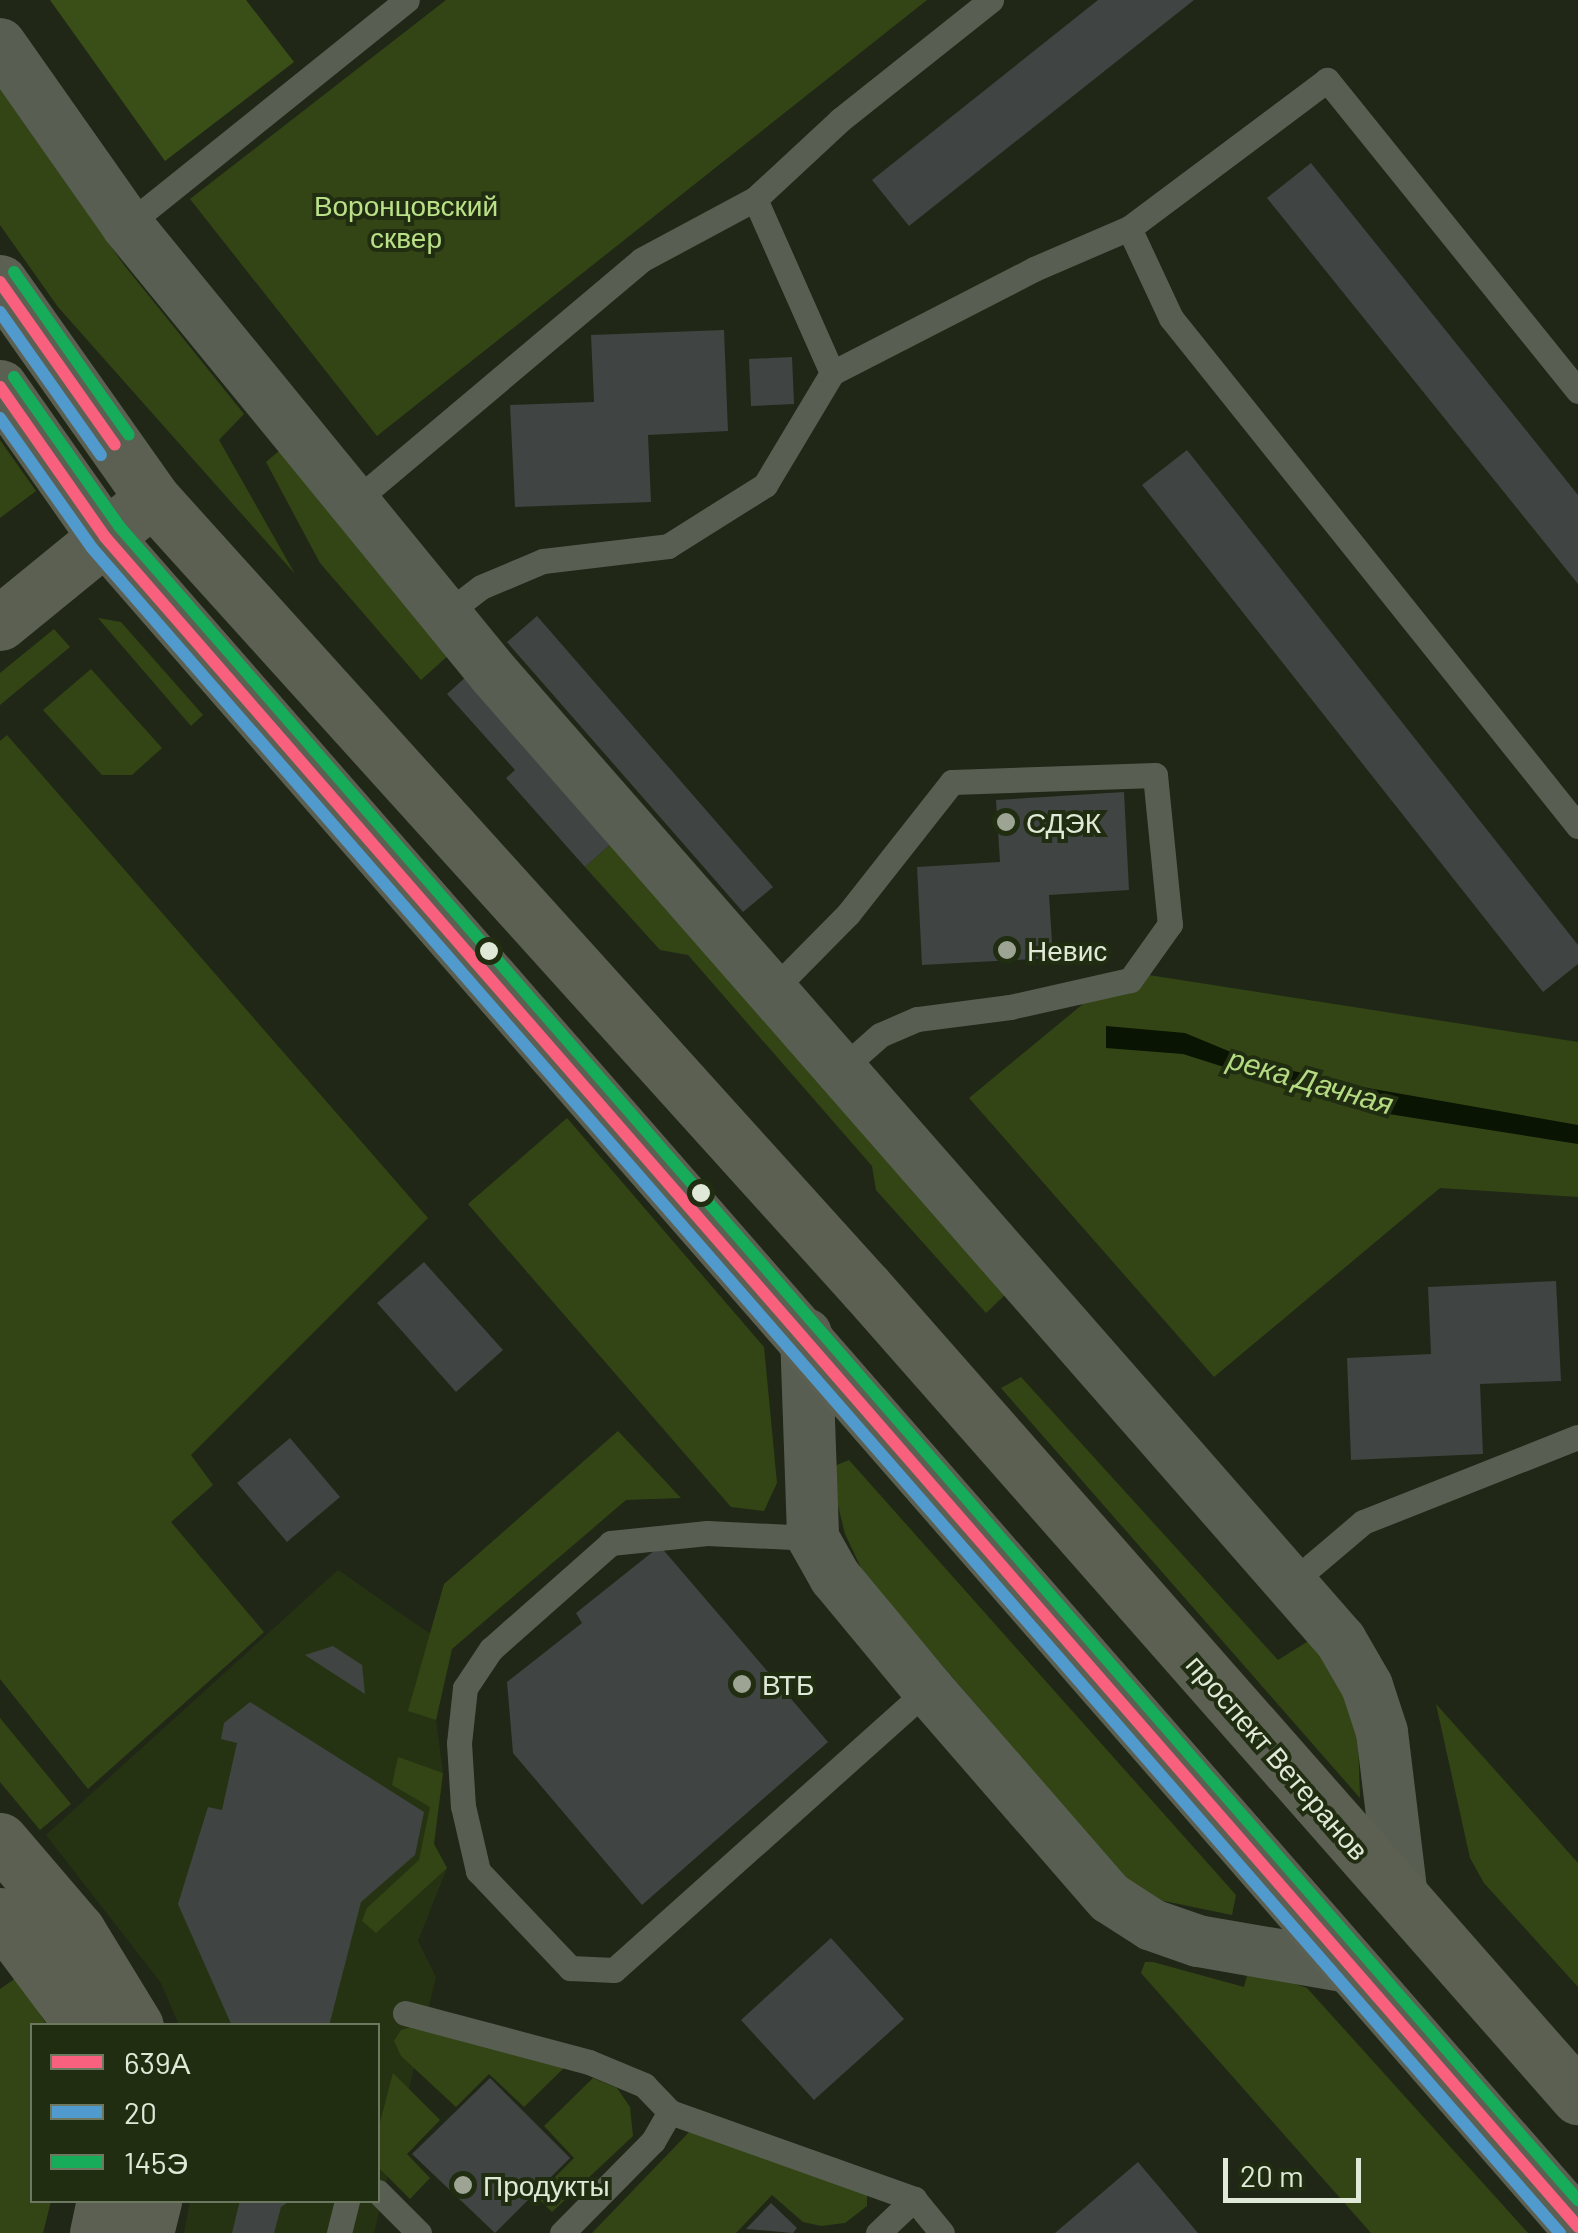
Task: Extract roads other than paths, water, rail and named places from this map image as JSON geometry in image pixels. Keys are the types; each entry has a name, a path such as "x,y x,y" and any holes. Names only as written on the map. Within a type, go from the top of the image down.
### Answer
{"main road":[{"name":"проспект Ветеранов","path":"0,282 153,499 866,1288 1578,2097"},
{"path":"0,388 106,537 806,1334 1578,2227"},
{"path":"0,623 153,499"},
{"path":"0,1840 78,1932 134,2023"},
{"path":"9,1946 80,2023"},
{"path":"97,2233 103,2203"},
{"path":"146,2233 153,2203"}],"street":[{"path":"0,44 128,225 446,614 838,1072 1340,1641 1367,1686 1382,1732 1402,1898"},
{"path":"806,1334 812,1538 836,1578 928,1690 1110,1898 1152,1924 1198,1940 1354,1968"}],"lane":[{"path":"128,225 407,0"},
{"path":"354,502 641,260 755,198 840,120 992,0"},
{"path":"446,614 481,586 543,560 668,546 765,484 832,372 1034,268 1129,228 1327,80 1578,391"},
{"path":"755,198 832,372"},
{"path":"1129,228 1171,318 1578,826"},
{"path":"770,992 848,914 952,782 1155,775 1170,924 1130,980 1010,1008 917,1018 880,1035 838,1072"},
{"path":"1290,1584 1362,1522 1578,1437"},
{"path":"812,1538 690,1534 610,1543 491,1649 465,1688 460,1743 463,1806 478,1871 570,1968 614,1970 928,1690"},
{"path":"405,2013 589,2062 644,2085 670,2112 914,2199 942,2233"},
{"path":"562,2233 653,2140 670,2112"},
{"path":"380,2194 419,2233"},
{"path":"878,2233 914,2199"},
{"path":"339,2233 346,2203"}],"water":[{"name":"река Дачная","path":"1106,1026 1185,1033 1255,1062 1362,1087 1578,1125 1578,1144 1357,1109 1183,1054 1106,1048"}],"place":[{"name":"СДЭК","path":"1006,822"},
{"name":"Невис","path":"1007,950"},
{"name":"ВТБ","path":"742,1684"},
{"name":"Продукты","path":"463,2185"}],"park label":[{"name":"Воронцовский сквер","path":"406,221"}]}
